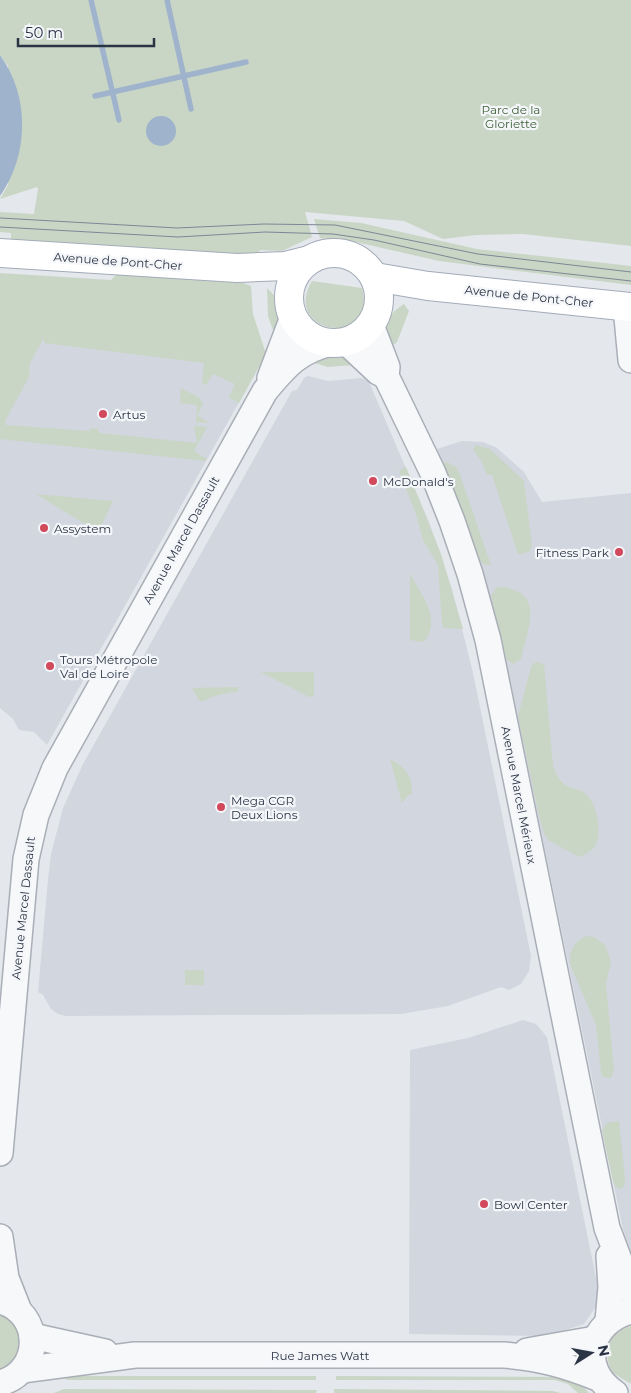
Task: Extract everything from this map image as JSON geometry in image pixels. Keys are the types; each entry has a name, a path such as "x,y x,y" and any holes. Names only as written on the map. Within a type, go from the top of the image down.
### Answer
{"main road":[{"path":"333,252 345,254 357,258 375,277 380,298 375,317 360,335 338,343 309,335 291,308 291,284 298,271 309,260 333,252"},
{"name":"Avenue de Pont-Cher","path":"7,254 237,268 285,266 309,260"},
{"name":"Avenue de Pont-Cher","path":"237,268 256,276 291,308"},
{"name":"Avenue de Pont-Cher","path":"375,277 428,286 628,307"},
{"name":"Avenue de Pont-Cher","path":"375,317 428,286"}],"street":[{"path":"628,307 631,360"},
{"name":"Avenue Marcel Dassault","path":"0,1153 26,859 40,802 60,759 265,391 291,308"},
{"name":"Avenue Marcel Mérieux","path":"375,317 387,367 386,376 433,473 452,521 470,574 488,640 607,1228 611,1287 602,1330 592,1353 594,1366 607,1386"},
{"name":"Avenue Marcel Dassault","path":"265,391 286,367 311,348 338,343"},
{"name":"Avenue Marcel Mérieux","path":"338,343 386,376"},
{"name":"Avenue Marcel Mérieux","path":"607,1228 631,1291"},
{"path":"0,1237 10,1306 28,1323 32,1336 31,1354 12,1381"},
{"name":"Rue James Watt","path":"504,1354 602,1330 618,1315 631,1311"},
{"name":"Rue James Watt","path":"32,1336 99,1351 135,1355 504,1354 542,1359 566,1365 607,1386"},
{"name":"Rue James Watt","path":"12,1381 135,1355"}],"shaded area":[{"path":"45,335 261,363 47,745 34,732 19,730 13,719 0,708 0,416"},
{"path":"308,376 328,381 362,378 369,382 429,522 452,589 473,673 531,956 529,971 521,984 509,990 501,987 448,1006 401,1014 66,1016 58,1014 51,1009 43,995 38,992 51,854 63,808 83,764 292,391 297,390 304,378"},
{"path":"462,441 483,442 497,448 524,472 542,502 631,493 631,1252 623,1229 501,636 474,542 437,449"},
{"path":"523,1020 536,1024 547,1037 598,1288 597,1305 584,1324 546,1336 409,1334 410,1050 468,1038"}],"green space":[{"name":"Parc de la Gloriette","path":"0,0 631,0 631,246 523,234 476,235 443,239 404,221 305,212 312,237 282,251 260,250 254,259 11,242 11,233 0,232 0,212 34,214 38,189 37,187 0,199 8,185 8,66 0,55"},
{"path":"314,219 361,223 477,249 631,266 631,285 439,261 356,242 320,238"},
{"path":"0,273 111,280 116,275 128,275 243,283 251,286 253,314 266,354 239,403 229,397 235,384 213,374 206,385 202,383 204,363 44,343 44,338 30,363 29,377 5,421 6,425 89,431 90,428 98,429 99,433 197,443 194,426 207,427 194,451 207,459 206,461 0,439"},
{"path":"312,281 362,288 363,308 356,321 345,327 331,328 318,323 309,313 306,299"},
{"path":"267,288 274,295 280,307 283,321 274,333 268,316"},
{"path":"404,304 409,311 397,342 384,352 384,336 388,319"},
{"path":"327,352 340,353 353,365 328,367 301,359"},
{"path":"181,388 200,398 203,405 197,415 209,423 196,422 197,405 180,403"},
{"path":"476,445 490,449 524,481 532,546 529,552 518,554 492,475 487,475 481,460 473,450"},
{"path":"447,462 456,467 459,472 491,565 483,564 480,560 445,468 444,463"},
{"path":"406,467 441,554 463,629 444,628 442,624 438,565 423,540 416,514 399,471"},
{"path":"36,494 113,501 98,532"},
{"path":"410,573 424,598 431,616 429,633 424,642 410,640"},
{"path":"503,587 516,591 525,597 529,605 529,625 521,659 513,664 506,659 491,595 496,588"},
{"path":"538,662 544,665 553,766 562,782 568,787 582,791 588,796 597,817 598,833 595,846 579,857 548,840 539,816 518,716 532,664"},
{"path":"261,672 314,672 314,696 309,697"},
{"path":"238,687 238,691 218,695 200,702 192,688"},
{"path":"390,759 404,769 411,782 412,794 407,796 402,803"},
{"path":"586,936 594,937 605,945 611,962 606,984 614,1070 611,1078 603,1077 601,1072 596,1025 570,964 570,955 573,947"},
{"path":"185,970 204,970 204,985 185,985"},
{"path":"619,1121 625,1179 624,1186 621,1189 616,1187 613,1182 602,1130 607,1123"},
{"path":"0,1315 15,1326 20,1342 19,1355 0,1374"},
{"path":"631,1326 631,1384 613,1373 609,1366 607,1351 612,1338 623,1329"},
{"path":"62,1376 316,1376 316,1380 67,1380"},
{"path":"336,1376 562,1377 577,1380 589,1393 578,1393 568,1384 555,1380 336,1380"},
{"path":"64,1389 317,1390 316,1393 54,1393"},
{"path":"334,1389 553,1391 560,1393 334,1393"}],"water":[{"path":"0,55 10,71 17,89 21,107 22,126 21,144 16,162 10,180 0,196"},
{"path":"161,116 172,120 176,131 172,142 161,146 150,142 146,131 150,120"}],"waterway":[{"path":"91,0 119,120"},
{"path":"167,0 191,109"},
{"path":"95,96 246,62"}],"tram line":[{"path":"0,218 177,228 264,224 335,225 478,254 631,272"},
{"path":"0,227 178,237 265,232 333,234 374,240 480,264 631,281"}],"place":[{"name":"Artus","path":"103,414"},
{"name":"McDonald's","path":"373,481"},
{"name":"Assystem","path":"44,528"},
{"name":"Fitness Park","path":"619,552"},
{"name":"Tours Métropole Val de Loire","path":"50,666"},
{"name":"Mega CGR Deux Lions","path":"221,807"},
{"name":"Bowl Center","path":"484,1204"}]}
